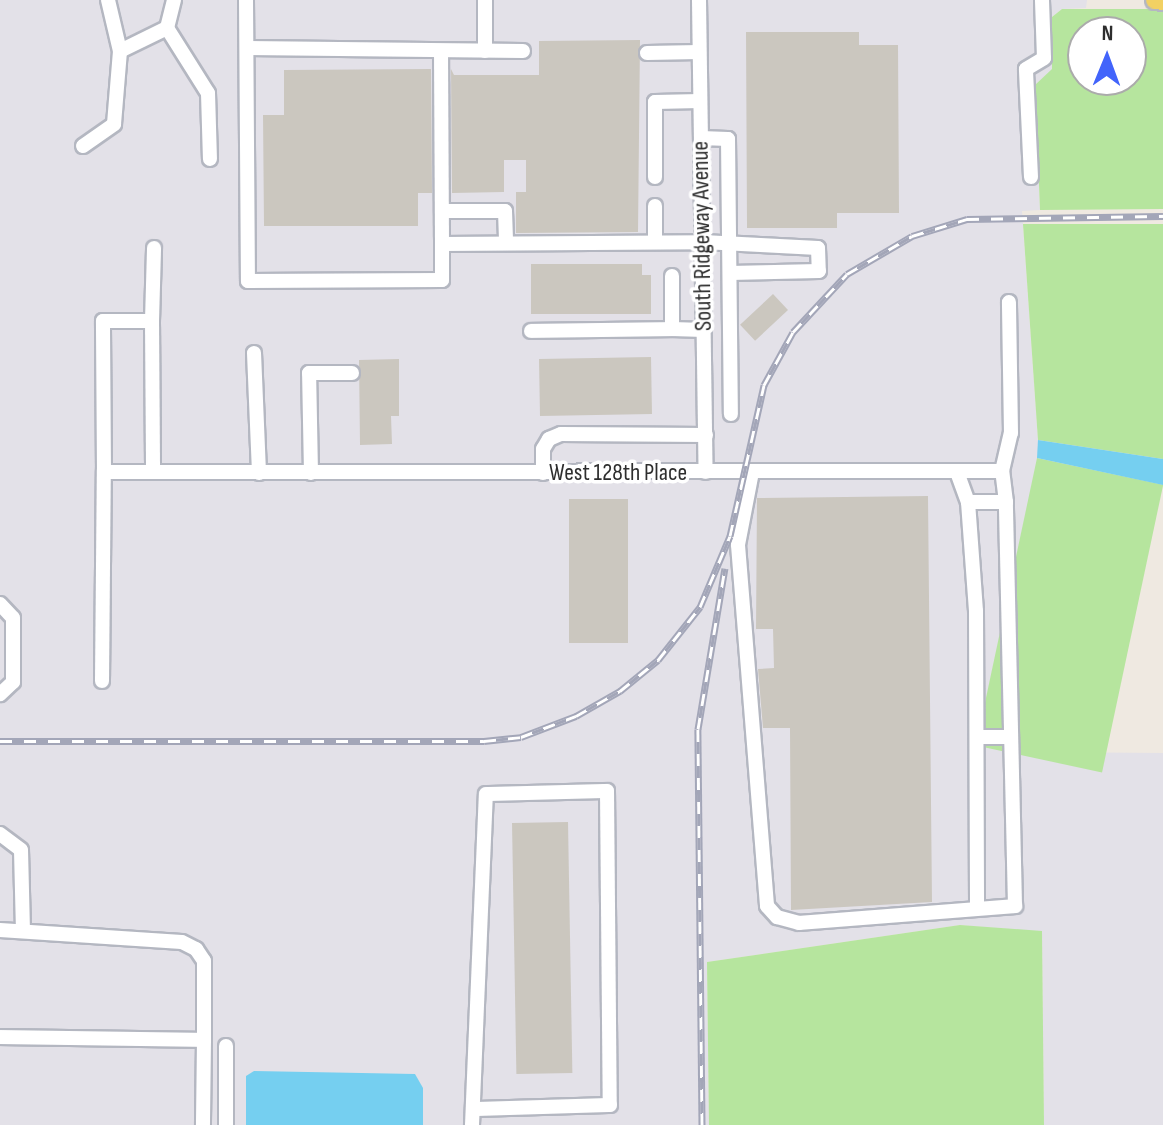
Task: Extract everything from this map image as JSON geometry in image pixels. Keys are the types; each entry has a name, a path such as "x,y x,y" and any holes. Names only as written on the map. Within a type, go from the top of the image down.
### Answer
{"main road":[{"path":"1155,0 1163,1"}],"street":[{"path":"83,146 114,124 120,51 108,0"},
{"path":"174,0 167,28 208,93 210,159"},
{"path":"246,0 248,281 442,280 441,51"},
{"path":"485,0 485,51"},
{"name":"South Ridgeway Avenue","path":"699,0 706,472"},
{"path":"1031,177 1026,69 1044,58 1042,0"},
{"path":"120,51 167,28"},
{"path":"247,48 523,51"},
{"path":"647,53 699,52"},
{"path":"655,177 655,102 700,101"},
{"path":"701,138 728,139 731,414"},
{"path":"655,206 655,242"},
{"path":"442,211 505,211 506,243"},
{"path":"442,244 703,242 729,246 818,248 819,271 730,273"},
{"path":"153,472 154,248"},
{"path":"672,276 672,329"},
{"path":"752,472 738,545 767,906 777,917 799,923 959,913 977,906 1015,906 1006,502 1002,471 1011,433 1009,302"},
{"path":"531,331 672,329 730,315"},
{"path":"102,681 103,321 152,321"},
{"path":"254,353 259,473"},
{"path":"311,473 309,373 352,373"},
{"path":"543,473 543,449 549,439 561,434 706,435"},
{"name":"West 128th Place","path":"104,472 1002,471"},
{"path":"957,472 968,502 977,737 977,906"},
{"path":"968,502 1006,502"},
{"path":"0,604 13,618 13,682 0,694"},
{"path":"977,737 1011,737"},
{"path":"472,1125 486,794 607,791 610,1105 475,1109"},
{"path":"0,834 21,850 23,930"},
{"path":"0,930 182,942 196,949 204,961 203,1125"},
{"path":"0,1037 204,1040"},
{"path":"226,1046 226,1125"}],"shaded area":[{"path":"0,0 1087,0 1086,8 1062,9 1052,17 1052,70 1035,85 1040,210 1022,211 1038,440 1037,752 1163,753 1163,1125 1044,1125 1042,932 960,925 707,962 709,1125 0,1125"}],"green space":[{"path":"1062,9 1163,9 1163,209 1040,210 1035,85 1052,69 1052,17"},
{"path":"1023,224 1163,224 1163,459 1038,440"},
{"path":"1037,458 1163,485 1102,772 976,746"},
{"path":"960,925 1042,931 1044,1125 709,1125 707,962"}],"water":[{"path":"1038,440 1163,459 1163,485 1037,458"},
{"path":"254,1071 415,1074 423,1088 423,1125 246,1125 246,1076"}],"building":[{"path":"746,32 859,32 859,45 898,45 899,213 837,213 837,228 747,228"},
{"path":"640,40 638,232 516,233 516,192 526,192 526,160 504,160 504,192 452,193 451,69 454,75 539,75 539,41"},
{"path":"431,69 432,193 418,193 418,226 264,226 263,115 284,115 284,70"},
{"path":"531,264 642,264 642,275 651,275 651,314 531,314"},
{"path":"773,294 788,310 755,341 740,325"},
{"path":"651,357 652,414 540,416 539,359"},
{"path":"399,359 399,416 391,416 392,444 360,445 359,360"},
{"path":"928,496 932,902 791,910 790,728 763,728 758,669 774,668 773,629 756,629 757,498"},
{"path":"569,499 628,499 628,643 569,643"},
{"path":"568,822 572,1073 516,1074 512,823"}],"railway":[{"path":"0,741 484,741 521,737 576,716 620,691 658,660 700,607 730,536 764,385 793,332 847,274 912,236 967,219 1163,216"},
{"path":"702,1125 698,729 725,568"}]}
